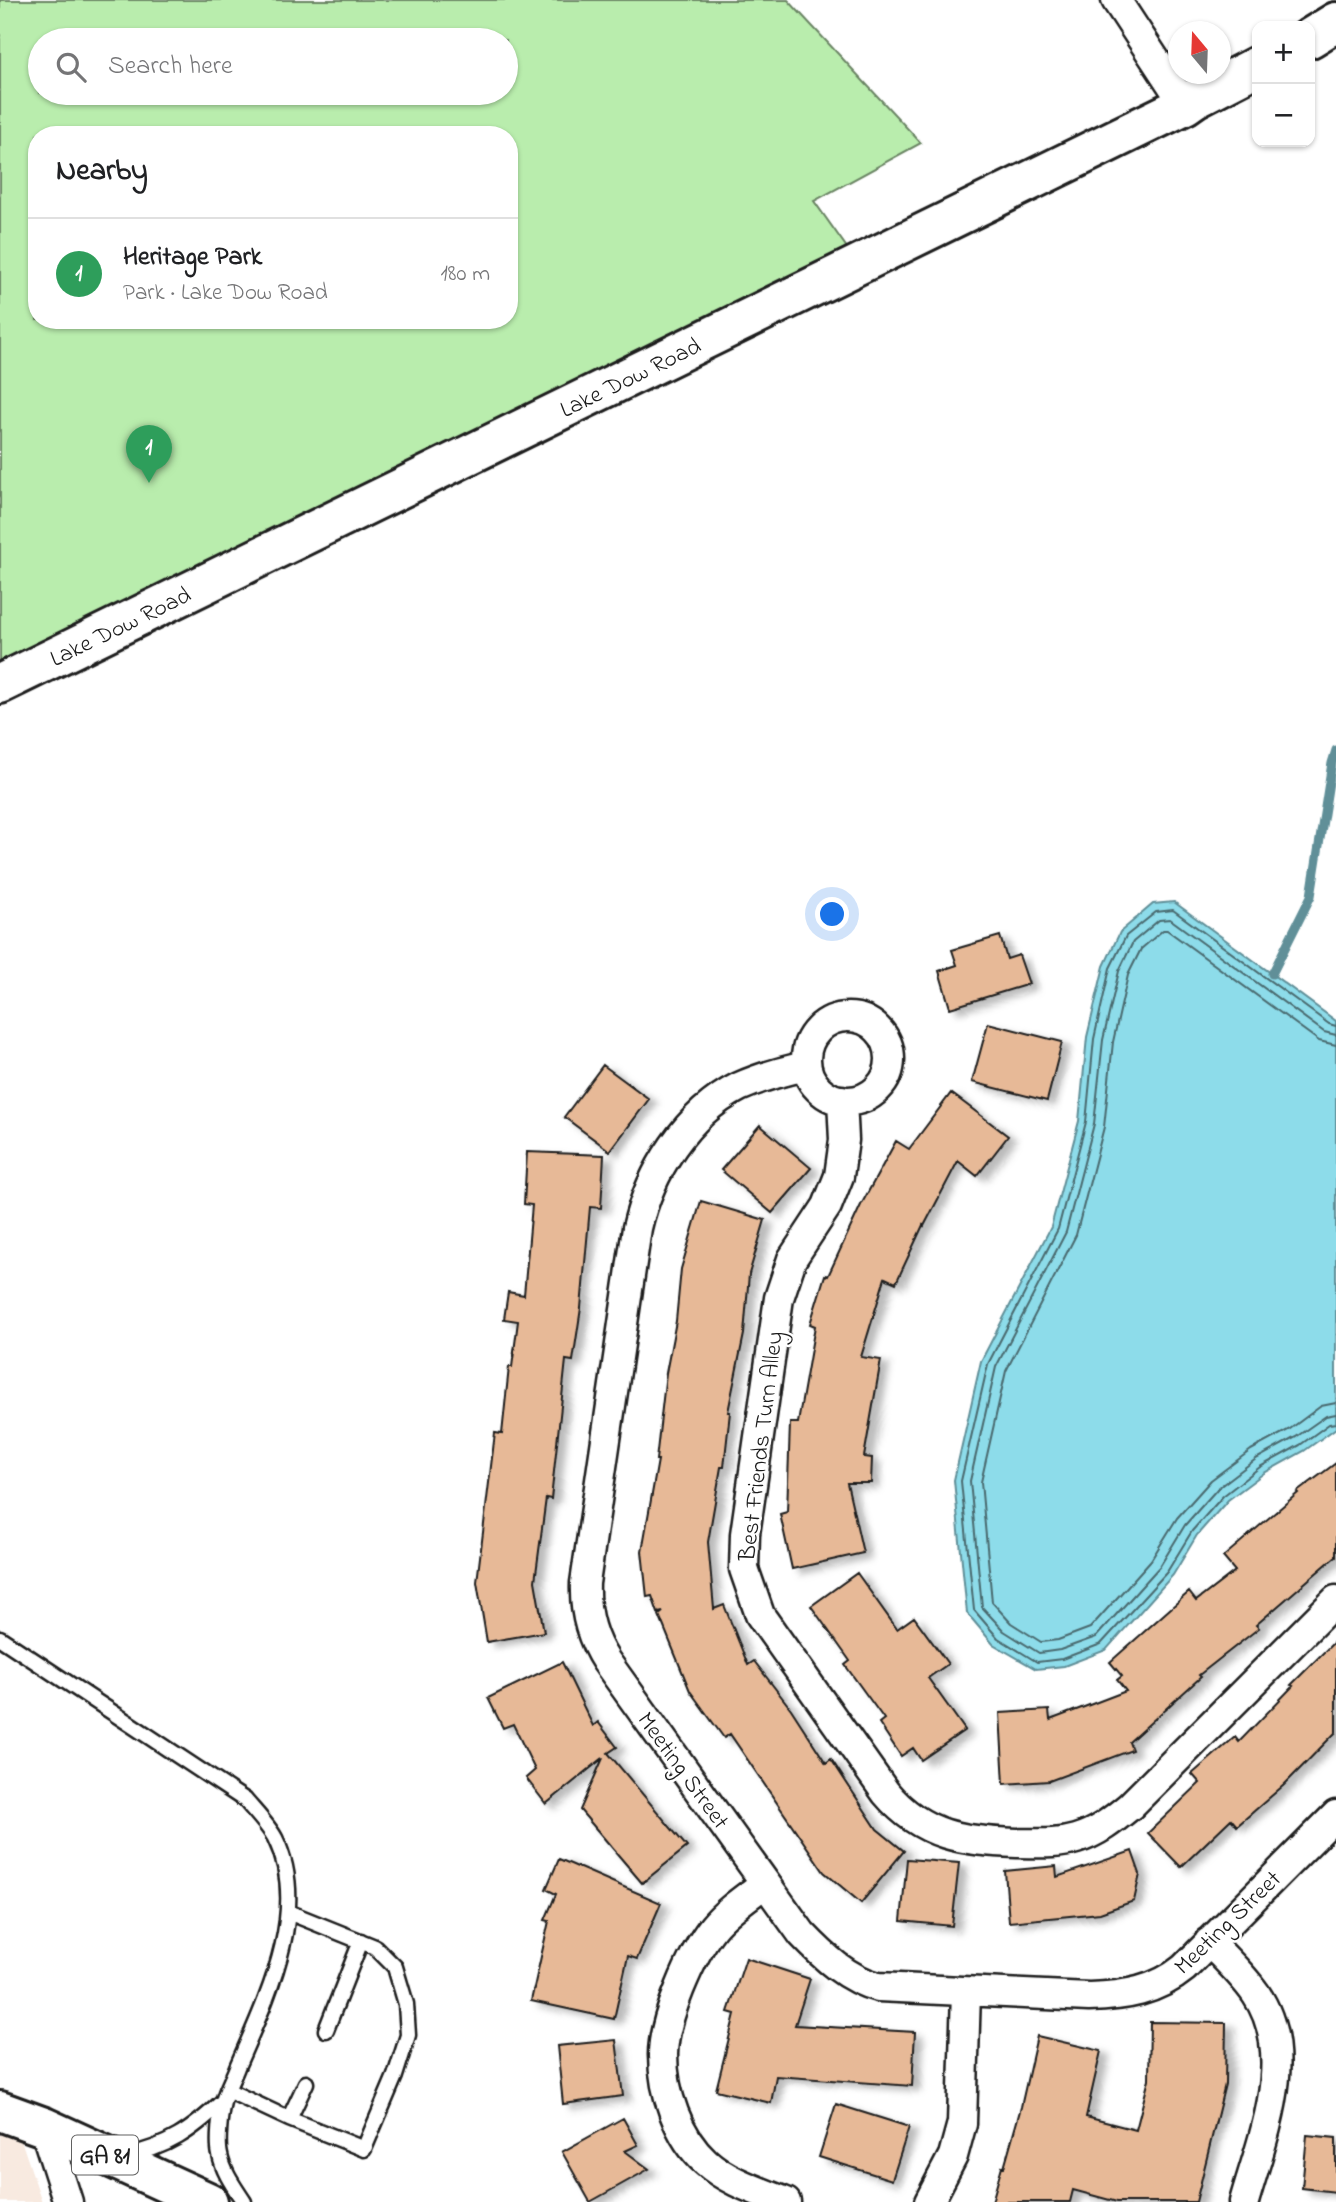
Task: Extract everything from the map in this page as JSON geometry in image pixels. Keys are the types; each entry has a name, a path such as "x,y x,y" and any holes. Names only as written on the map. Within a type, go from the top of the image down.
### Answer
{"street":[{"path":"1116,0 1185,105"},
{"path":"1315,35 1336,22"},
{"name":"Lake Dow Road","path":"0,684 1185,105 1252,69"},
{"path":"854,1017 878,1028 886,1039 890,1065 886,1078 878,1088 855,1100 842,1100 829,1096 810,1078 806,1053 810,1040 828,1021 854,1017"},
{"name":"Meeting Street","path":"806,1066 758,1079 720,1099 681,1136 666,1157 648,1193 637,1228 585,1583 588,1617 600,1653 810,1943 837,1967 855,1979 871,1985 887,1988 1089,1997 1147,1990 1169,1979 1209,1942 1336,1815"},
{"name":"Best Friends Turn Alley","path":"842,1100 844,1140 839,1176 827,1206 792,1259 779,1298 745,1534 744,1560 749,1588 764,1622 892,1800 920,1822 946,1834 972,1841 1052,1844 1091,1834 1130,1806 1336,1600"},
{"path":"765,1883 720,1919 694,1957 667,2031 663,2053 664,2071 676,2117 699,2155 734,2181 786,2202"},
{"path":"1209,1942 1241,1974 1256,1994 1268,2018 1275,2043 1274,2092 1244,2202"},
{"path":"929,2202 953,2156 962,2123 965,1992"},
{"name":"GA 81","path":"0,2111 44,2127 208,2202"},
{"path":"44,2127 68,2202"}],"lane":[{"path":"0,1637 245,1800 274,1838 287,1874 288,1912 282,1946 263,2008 225,2096 219,2154 244,2202"},
{"path":"225,2096 364,2150 395,2076 408,2035 406,2004 395,1967 375,1947 288,1912"},
{"path":"326,2030 361,1941"},
{"path":"289,2119 306,2083"},
{"path":"113,2158 141,2153 165,2144 195,2127 225,2096"}],"shaded area":[{"path":"0,2126 19,2134 42,2202 0,2202"}],"green space":[{"path":"0,0 788,0 921,143 814,201 869,279 0,677"}],"water":[{"path":"1174,902 1336,1021 1336,1428 1304,1451 1264,1473 1228,1500 1197,1535 1173,1575 1106,1650 1064,1666 1036,1669 993,1644 967,1613 954,1480 981,1361 1051,1227 1079,1121 1087,1037 1104,966 1120,932 1153,904"}],"building":[{"path":"1000,936 1007,959 1019,955 1029,984 950,1008 939,971 957,965 952,950"},
{"path":"988,1023 1062,1042 1047,1101 972,1082"},
{"path":"603,1065 649,1099 610,1151 564,1117"},
{"path":"951,1093 1008,1136 977,1176 958,1161 923,1225 896,1283 885,1278 861,1357 881,1360 864,1457 872,1458 871,1483 847,1483 863,1553 792,1569 780,1514 787,1512 790,1423 798,1423 815,1326 810,1324 825,1275 828,1276 861,1205 896,1141 909,1149"},
{"path":"760,1125 811,1168 772,1213 721,1170"},
{"path":"527,1152 604,1155 601,1208 590,1207 581,1308 573,1361 566,1360 551,1499 546,1498 535,1581 544,1632 487,1642 477,1582 495,1433 502,1434 509,1367 512,1367 518,1321 504,1319 508,1292 524,1295 532,1205 524,1204"},
{"path":"701,1201 765,1220 749,1274 744,1334 728,1412 724,1467 721,1467 708,1542 714,1609 724,1605 748,1665 754,1661 791,1709 826,1763 831,1759 877,1829 904,1851 861,1903 824,1872 730,1734 724,1738 690,1691 659,1615 663,1612 658,1613 652,1596 647,1597 642,1551 658,1460 666,1373 676,1321 681,1269"},
{"path":"1336,1463 1336,1556 1256,1625 1259,1628 1199,1675 1201,1677 1129,1742 1132,1750 1049,1781 1004,1784 1000,1713 1049,1710 1050,1720 1126,1691 1117,1680 1122,1676 1110,1662 1189,1592 1196,1601 1235,1571 1223,1557 1297,1492"},
{"path":"857,1573 897,1629 914,1617 948,1664 928,1678 965,1730 921,1760 913,1748 901,1756 879,1723 884,1719 845,1665 850,1661 811,1606"},
{"path":"1336,1640 1336,1732 1284,1785 1237,1826 1231,1819 1181,1867 1148,1833 1200,1783 1192,1774 1235,1737 1239,1742"},
{"path":"562,1662 593,1726 598,1722 617,1747 608,1753 687,1847 642,1883 580,1810 603,1758 546,1804 526,1778 535,1770 513,1724 503,1728 488,1698"},
{"path":"1132,1851 1140,1874 1134,1901 1100,1913 1009,1922 1005,1871 1056,1866 1057,1877"},
{"path":"559,1859 661,1903 637,1959 628,1956 614,2019 531,2001 549,1921 545,1920 556,1894 546,1889"},
{"path":"907,1859 959,1863 952,1926 901,1921"},
{"path":"746,1958 810,1979 795,2025 915,2032 912,2086 776,2076 771,2103 716,2090 735,2014 728,2012"},
{"path":"1150,2022 1226,2023 1225,2084 1196,2202 1117,2202 1073,2190 1070,2202 992,2202 1021,2107 1037,2036 1101,2051 1086,2117 1136,2130 1149,2079"},
{"path":"616,2040 623,2096 563,2104 557,2046"},
{"path":"836,2104 909,2127 892,2180 819,2157"},
{"path":"623,2118 638,2145 625,2151 649,2169 590,2202 562,2152"},
{"path":"1307,2135 1336,2138 1336,2192 1302,2188"}],"waterway":[{"path":"1272,974 1311,896 1336,750"}],"place":[{"name":"Heritage Park","path":"149,483"}]}
